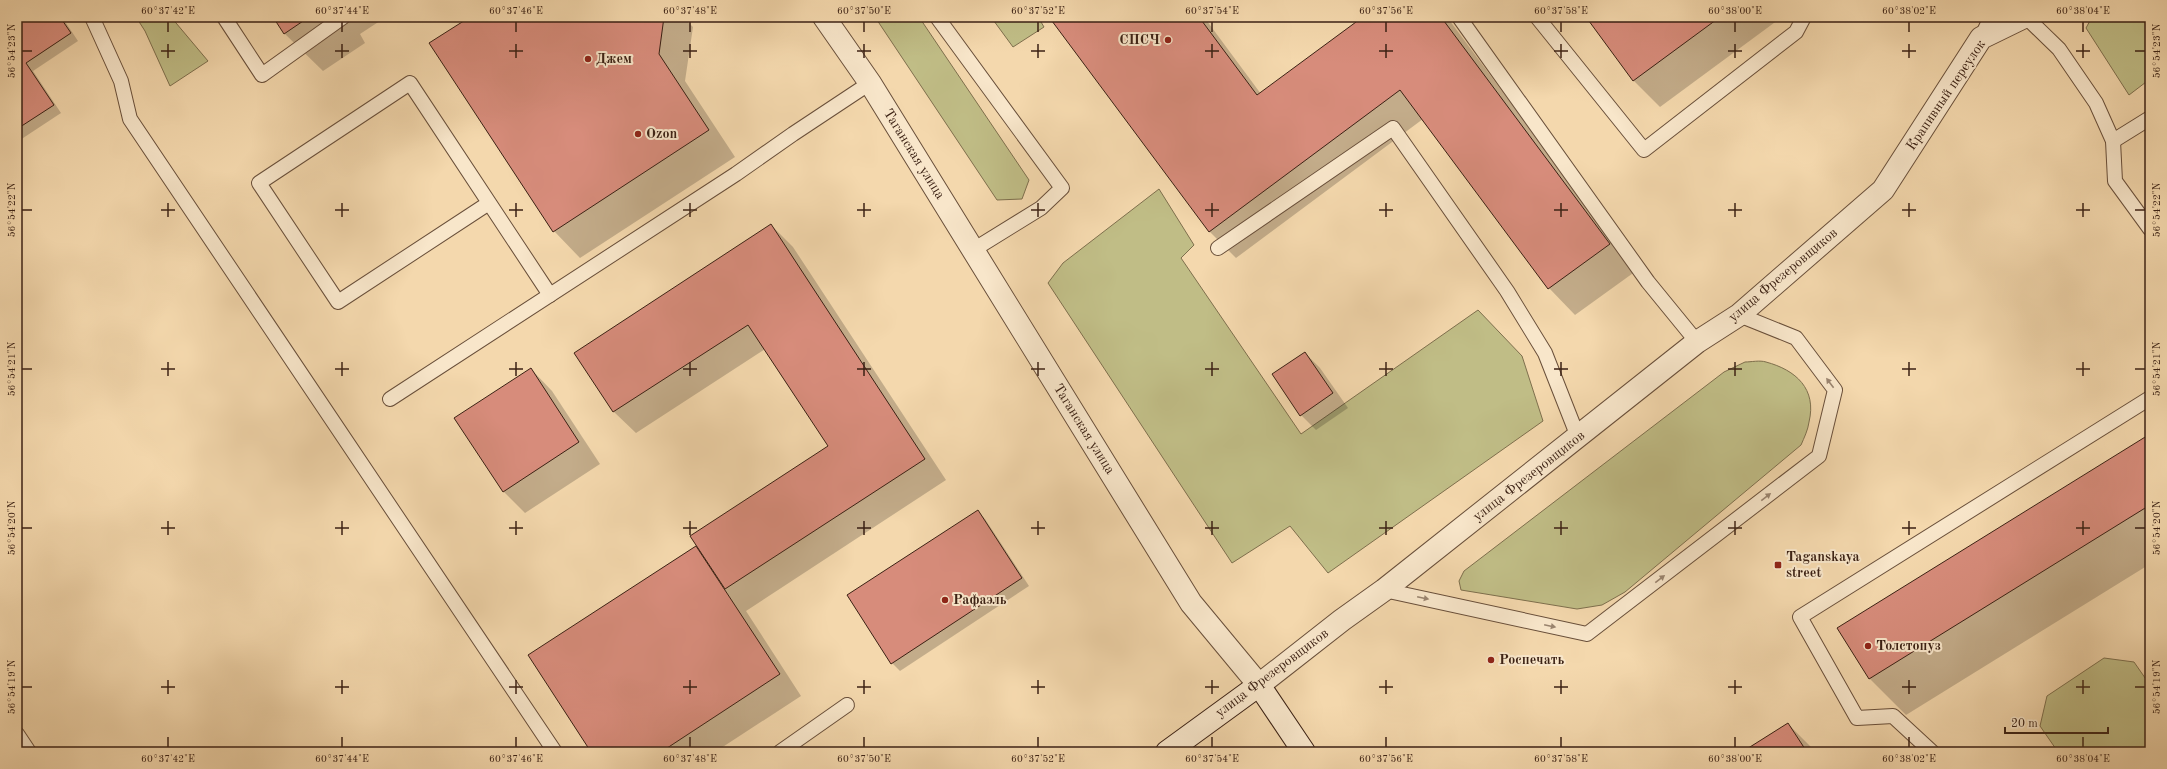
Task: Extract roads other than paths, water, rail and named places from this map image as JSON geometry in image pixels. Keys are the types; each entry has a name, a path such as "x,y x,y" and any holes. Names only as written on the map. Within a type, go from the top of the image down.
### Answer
{"street":[{"name":"Таганская улица","path":"824,17 870,84 1190,603 1260,685 1304,752"},
{"name":"Крапивный переулок","path":"1883,190 1981,38 2025,17"},
{"name":"улица Фрезеровщиков","path":"1167,752 1260,685 1342,620 1384,590 1697,342 1739,315 1883,190"}],"lane":[{"path":"92,17 121,81 130,119 555,752"},
{"path":"224,17 262,75 343,17"},
{"path":"937,17 1062,188 1041,208 973,250"},
{"path":"1459,17 1648,282 1697,342"},
{"path":"1537,17 1644,150 1796,32 1804,17"},
{"path":"1981,38 1991,17"},
{"path":"2025,17 2059,48 2096,103 2113,141 2115,181 2150,229"},
{"path":"489,203 338,302 259,182 410,84 489,203 550,295"},
{"path":"390,399 736,174 793,134 870,84"},
{"path":"2113,141 2150,118"},
{"path":"1218,248 1393,128 1507,291 1545,353 1578,437"},
{"path":"1384,590 1587,634 1819,456 1835,390 1796,338 1739,315"},
{"path":"1932,752 1893,716 1857,718 1800,617 2150,398"},
{"path":"780,752 847,706"},
{"path":"17,734 29,752"}],"place":[{"name":"СПСЧ","path":"1168,40"},
{"name":"Джем","path":"588,59"},
{"name":"Ozon","path":"638,134"},
{"name":"Taganskaya street","path":"1778,565"},
{"name":"Рафаэль","path":"945,600"},
{"name":"Толстопуз","path":"1868,646"},
{"name":"Роспечать","path":"1491,660"}]}
